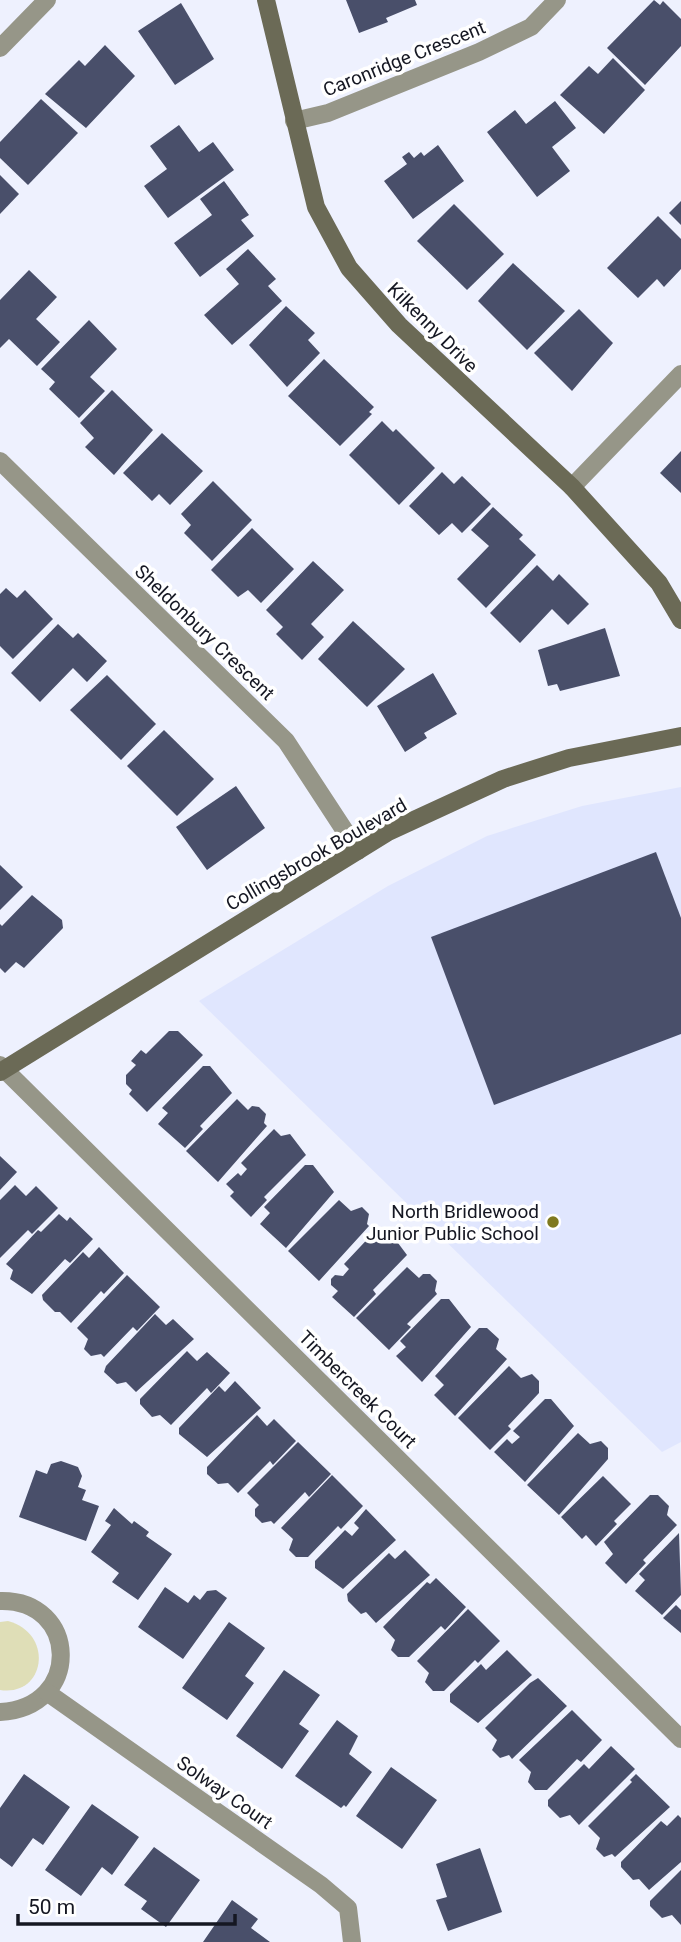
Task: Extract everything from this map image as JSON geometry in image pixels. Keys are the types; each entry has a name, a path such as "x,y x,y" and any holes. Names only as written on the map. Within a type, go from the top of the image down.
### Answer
{"street":[{"path":"0,48 47,0"},
{"name":"Kilkenny Drive","path":"266,0 316,207 349,268 399,325 572,487 659,583 681,620"},
{"name":"Caronridge Crescent","path":"294,121 328,113 479,52 531,27 557,0"},
{"path":"572,487 681,374"},
{"name":"Sheldonbury Crescent","path":"0,461 286,741 358,851"},
{"name":"Collingsbrook Boulevard","path":"2,1069 388,832 503,779 569,758 681,736"},
{"name":"Timbercreek Court","path":"2,1069 681,1739"},
{"path":"0,1601 21,1603 38,1611 51,1623 59,1640 62,1659 58,1677 48,1693 34,1704 17,1711 0,1712"},
{"name":"Solway Court","path":"48,1693 321,1885 348,1908 352,1942"}],"shaded area":[{"name":"North Bridlewood Junior Public School","path":"681,787 681,1442 662,1452 199,1001 388,886 487,836 582,806"}],"green space":[{"path":"8,1621 23,1628 33,1638 38,1650 38,1663 35,1675 27,1684 15,1690 0,1690 0,1622"}],"building":[{"path":"346,0 415,0 417,5 386,18 388,22 359,33"},
{"path":"654,0 660,5 663,1 681,19 681,46 645,85 607,48"},
{"path":"181,3 214,59 175,85 138,31"},
{"path":"105,45 135,76 86,128 45,94 79,60 85,66"},
{"path":"613,58 645,90 604,134 560,95 589,66 598,74"},
{"path":"41,99 78,133 28,185 0,158 0,142"},
{"path":"555,101 576,128 552,147 570,171 537,197 487,132 515,110 526,124"},
{"path":"179,125 199,152 213,142 234,170 168,218 144,186 167,169 150,146"},
{"path":"438,145 464,181 413,219 384,181 407,164 402,157 409,152 414,158 421,152 424,156"},
{"path":"0,175 19,194 0,214"},
{"path":"224,181 249,215 241,220 254,236 200,277 174,243 212,215 200,199"},
{"path":"681,201 681,225 669,213"},
{"path":"454,204 504,254 467,290 417,241"},
{"path":"658,216 681,239 681,269 664,287 657,279 638,298 607,268"},
{"path":"248,249 276,279 268,286 282,301 232,345 204,315 239,284 226,269"},
{"path":"513,263 565,311 527,350 478,301"},
{"path":"29,270 57,297 36,319 60,342 37,366 9,339 0,348 0,300"},
{"path":"286,306 315,333 308,340 320,353 287,387 249,345"},
{"path":"579,309 613,343 572,391 534,353"},
{"path":"89,320 117,349 90,377 105,391 79,418 49,389 55,382 41,369"},
{"path":"324,359 374,407 369,412 372,414 340,446 288,396"},
{"path":"112,390 153,430 114,475 85,447 94,438 80,423"},
{"path":"382,421 393,432 396,429 435,468 399,505 349,455"},
{"path":"162,433 203,471 170,505 159,494 152,501 123,473"},
{"path":"681,451 681,493 660,473"},
{"path":"442,472 454,484 462,476 491,504 462,533 452,523 439,535 409,506"},
{"path":"213,481 252,520 212,561 184,533 191,525 181,514"},
{"path":"493,507 523,535 519,539 536,555 486,608 457,579 489,546 471,530"},
{"path":"252,528 294,569 261,603 248,590 238,597 211,570"},
{"path":"313,561 344,590 311,624 324,637 302,660 276,634 283,627 266,610"},
{"path":"537,565 553,581 559,574 589,604 568,625 552,609 520,643 490,613"},
{"path":"6,588 17,598 25,590 53,619 13,659 0,646 0,594"},
{"path":"353,621 405,669 367,707 318,659"},
{"path":"58,624 73,638 78,633 107,661 87,682 73,668 40,702 11,673"},
{"path":"605,628 620,676 560,691 557,684 548,686 538,650"},
{"path":"433,673 457,714 424,733 427,738 405,752 377,706"},
{"path":"107,675 156,724 121,760 70,710"},
{"path":"164,730 214,779 177,816 127,766"},
{"path":"236,786 265,828 207,870 176,827"},
{"path":"656,852 681,918 681,1034 494,1105 431,937"},
{"path":"0,865 23,887 0,910"},
{"path":"32,895 62,920 63,928 24,968 16,962 5,973 0,968 0,924 2,926"},
{"path":"169,1031 178,1031 203,1055 147,1112 129,1094 132,1090 126,1084 126,1075 136,1065 131,1061 141,1050 146,1054"},
{"path":"203,1066 210,1066 232,1093 200,1126 203,1129 185,1148 158,1124 168,1113 162,1108"},
{"path":"237,1099 248,1110 252,1106 259,1107 266,1114 264,1123 267,1126 218,1182 186,1151"},
{"path":"274,1129 281,1136 290,1134 306,1155 264,1197 267,1200 251,1217 230,1196 234,1192 226,1184 238,1173 241,1176 247,1169 241,1163"},
{"path":"0,1156 17,1172 0,1190"},
{"path":"305,1165 313,1165 334,1192 286,1248 260,1224 270,1213 264,1207"},
{"path":"15,1185 26,1196 36,1186 58,1208 32,1234 28,1230 0,1258 0,1200"},
{"path":"339,1200 351,1211 362,1207 369,1214 369,1226 319,1281 288,1251"},
{"path":"59,1214 67,1221 70,1217 93,1239 70,1263 65,1259 32,1294 10,1279 13,1270 6,1264 38,1230 41,1232"},
{"path":"376,1230 383,1237 392,1235 407,1255 373,1290 376,1294 354,1317 332,1297 338,1291 331,1285 331,1279 335,1275 343,1276 349,1269 344,1264"},
{"path":"99,1247 124,1273 104,1294 101,1291 71,1323 60,1312 55,1312 43,1300 42,1295 83,1252 89,1258"},
{"path":"407,1267 419,1278 423,1274 430,1274 437,1281 437,1294 407,1324 411,1327 389,1350 356,1318"},
{"path":"127,1275 160,1307 137,1331 133,1327 104,1357 101,1354 91,1356 84,1349 88,1339 77,1328"},
{"path":"441,1299 449,1299 471,1327 422,1382 396,1356 406,1347 400,1341"},
{"path":"155,1314 166,1325 173,1319 194,1339 136,1392 126,1382 117,1384 104,1372 106,1366"},
{"path":"479,1328 487,1328 499,1339 496,1349 507,1359 455,1416 434,1395 444,1385 435,1376"},
{"path":"187,1351 197,1361 207,1352 230,1373 211,1393 207,1388 171,1425 160,1415 152,1417 140,1404 140,1399"},
{"path":"509,1366 521,1378 532,1374 539,1381 539,1393 508,1426 511,1429 490,1450 458,1418"},
{"path":"235,1381 261,1408 207,1457 179,1434 179,1428 219,1386 225,1392"},
{"path":"545,1399 551,1399 574,1426 525,1482 494,1452 507,1439 512,1444 520,1437 513,1431"},
{"path":"257,1415 267,1426 274,1419 296,1441 273,1465 270,1461 238,1493 228,1483 218,1484 207,1474 207,1467"},
{"path":"578,1433 590,1444 601,1441 608,1448 608,1459 559,1515 527,1485"},
{"path":"298,1442 331,1474 309,1497 305,1492 274,1524 271,1521 262,1523 255,1516 255,1509 259,1505 247,1493"},
{"path":"61,1461 78,1467 82,1476 78,1487 86,1490 82,1500 99,1506 86,1541 19,1517 36,1470 47,1474 51,1464"},
{"path":"332,1475 363,1506 341,1529 338,1526 308,1557 296,1557 289,1550 293,1539 281,1528"},
{"path":"603,1476 631,1504 614,1521 617,1524 596,1546 586,1535 582,1539 561,1517"},
{"path":"650,1495 658,1495 669,1506 667,1515 677,1525 643,1560 646,1563 626,1584 605,1563 613,1554 604,1542"},
{"path":"114,1508 132,1524 134,1521 149,1532 146,1536 172,1554 138,1600 112,1582 119,1573 91,1552 111,1525 105,1521"},
{"path":"366,1509 396,1540 343,1589 315,1568 315,1561 345,1530 352,1536 359,1528 354,1523"},
{"path":"679,1533 681,1595 662,1615 635,1591 645,1580 639,1574"},
{"path":"405,1550 430,1575 376,1623 366,1612 361,1614 348,1601 347,1594 389,1553 395,1559"},
{"path":"436,1578 466,1607 445,1630 441,1626 409,1657 398,1657 391,1650 395,1640 383,1627 427,1582 430,1584"},
{"path":"165,1587 188,1603 194,1595 200,1600 207,1591 216,1590 227,1598 183,1659 138,1627"},
{"path":"676,1605 681,1610 681,1633 663,1618"},
{"path":"468,1609 500,1641 478,1663 475,1660 444,1691 433,1691 425,1682 429,1673 417,1661"},
{"path":"229,1622 265,1648 245,1676 254,1683 227,1720 182,1688"},
{"path":"507,1650 532,1675 478,1723 450,1702 450,1694 481,1664 486,1670"},
{"path":"284,1670 320,1695 299,1724 309,1731 282,1769 236,1736"},
{"path":"538,1678 567,1706 512,1759 509,1755 500,1758 492,1750 497,1740 485,1728"},
{"path":"572,1710 602,1740 581,1762 577,1759 547,1790 535,1790 528,1782 531,1772 519,1760"},
{"path":"337,1720 358,1736 349,1754 372,1772 346,1807 344,1805 341,1808 295,1776"},
{"path":"611,1746 635,1769 579,1825 570,1815 560,1818 548,1806 548,1800 584,1764 589,1769"},
{"path":"391,1767 437,1800 402,1849 356,1816"},
{"path":"24,1774 70,1807 43,1845 33,1838 12,1867 0,1858 0,1808"},
{"path":"636,1774 670,1807 615,1857 612,1854 604,1857 596,1849 600,1838 588,1826 632,1782 630,1780"},
{"path":"92,1804 139,1837 112,1875 102,1867 81,1896 45,1870"},
{"path":"678,1815 681,1818 681,1862 649,1890 639,1879 633,1880 621,1867 621,1862 661,1821 667,1826"},
{"path":"154,1847 200,1880 166,1927 141,1909 147,1901 124,1885"},
{"path":"480,1848 502,1912 448,1931 436,1900 447,1897 436,1864"},
{"path":"681,1870 681,1925 672,1915 662,1918 650,1906 650,1901"},
{"path":"232,1900 258,1919 251,1928 270,1942 203,1942"}],"place":[{"name":"North Bridlewood Junior Public School","path":"553,1222"}]}
